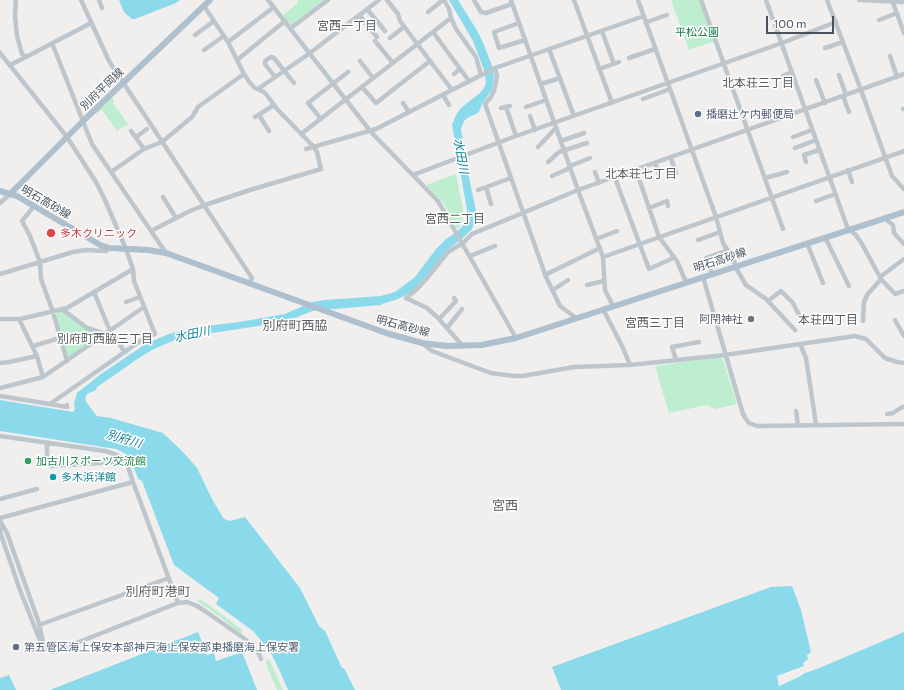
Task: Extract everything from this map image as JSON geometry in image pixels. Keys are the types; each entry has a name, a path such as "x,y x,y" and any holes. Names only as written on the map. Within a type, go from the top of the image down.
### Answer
{"main road":[{"name":"別府平岡線","path":"10,194 67,137 210,0"},
{"name":"明石高砂線","path":"0,191 17,196 95,242 109,248 152,250 166,253 386,334 422,343 447,346 481,345 516,338 904,212"}],"street":[{"path":"16,0 15,16 17,36 22,54 26,57"},
{"path":"81,0 109,61 252,278 249,284"},
{"path":"99,0 102,8"},
{"path":"268,0 371,132 438,201 516,338"},
{"path":"291,28 328,0"},
{"path":"258,89 310,53 379,0"},
{"path":"387,0 398,14 404,27 452,90"},
{"path":"428,12 443,0 450,9 451,18 456,29 476,57 481,75"},
{"path":"469,4 474,0 481,12 486,13 512,2 603,257 605,290 613,306"},
{"path":"574,0 612,103"},
{"path":"638,0 691,151 716,217 723,243 746,285 768,301 795,330"},
{"path":"701,0 783,228"},
{"path":"766,0 848,229 856,235 881,278 895,294 904,291"},
{"path":"827,0 861,90 884,158 892,176 904,189"},
{"path":"859,0 904,2"},
{"path":"893,1 904,33"},
{"path":"151,231 204,205 321,169 317,152 314,147 274,105 266,94 252,86 244,74 228,42 204,6"},
{"path":"228,42 274,7"},
{"path":"367,9 385,31"},
{"path":"879,20 897,13"},
{"path":"359,15 393,63"},
{"path":"646,22 668,15"},
{"path":"306,149 371,132 495,68 644,16"},
{"path":"301,134 451,18"},
{"path":"195,35 214,21"},
{"path":"237,60 285,21"},
{"path":"10,65 91,22"},
{"path":"413,175 455,158 782,43 836,22"},
{"path":"519,23 494,32 499,48 525,40"},
{"path":"390,38 404,27"},
{"path":"599,69 617,63 602,31"},
{"path":"433,32 469,81"},
{"path":"204,50 224,36"},
{"path":"825,48 843,42"},
{"path":"52,43 92,144 166,253"},
{"path":"629,58 655,49"},
{"path":"549,50 574,116"},
{"path":"0,53 67,137 96,182 126,249 133,269 134,281 155,334 146,337 50,404"},
{"path":"890,56 897,77"},
{"path":"275,77 265,64 265,61 271,57 274,58 294,83"},
{"path":"360,61 373,78"},
{"path":"362,87 376,103 430,62"},
{"path":"495,68 497,76 494,90 491,97 485,104 545,275 560,306 576,318"},
{"path":"454,74 460,69"},
{"path":"321,118 308,103 348,72"},
{"path":"782,76 792,72"},
{"path":"111,172 144,148 162,142 192,117 198,107 244,74"},
{"path":"464,346 427,308 406,298 422,284 448,252 463,243 472,234 578,190 904,74"},
{"path":"839,75 849,112"},
{"path":"541,84 560,78"},
{"path":"816,80 825,102"},
{"path":"643,99 670,89"},
{"path":"443,95 449,105"},
{"path":"526,107 546,100"},
{"path":"403,102 410,112"},
{"path":"270,131 268,125 257,116 274,105"},
{"path":"506,107 516,136"},
{"path":"530,116 535,130"},
{"path":"136,137 147,129"},
{"path":"538,147 554,130 557,129"},
{"path":"793,137 812,130"},
{"path":"131,131 144,148"},
{"path":"561,141 584,133"},
{"path":"795,148 816,140"},
{"path":"548,162 559,152 587,143"},
{"path":"806,162 804,155 819,150"},
{"path":"603,257 904,151"},
{"path":"552,176 590,158"},
{"path":"671,158 676,173"},
{"path":"655,163 659,174"},
{"path":"636,170 658,237 674,257 686,282"},
{"path":"848,170 852,182"},
{"path":"595,172 599,183"},
{"path":"765,178 770,178 787,172"},
{"path":"478,190 511,178"},
{"path":"615,178 649,269 674,257"},
{"path":"486,187 491,204"},
{"path":"0,203 10,194"},
{"path":"816,201 835,194"},
{"path":"163,197 164,203 176,218"},
{"path":"649,208 667,201 668,206"},
{"path":"34,206 22,221 30,236 40,262 41,279 53,312 67,361"},
{"path":"884,218 893,226 894,233 904,244"},
{"path":"596,239 617,231"},
{"path":"698,240 720,232"},
{"path":"825,237 848,277 849,286"},
{"path":"807,243 823,283"},
{"path":"470,256 495,246"},
{"path":"0,274 73,252 86,250 106,251 109,248"},
{"path":"545,275 600,248"},
{"path":"712,274 706,258 728,250"},
{"path":"863,321 864,302 867,295 881,278 904,259"},
{"path":"0,319 19,319 67,308 133,269"},
{"path":"703,277 743,414 749,423 756,426 865,423 904,424"},
{"path":"553,290 568,280"},
{"path":"587,285 604,281"},
{"path":"768,301 781,290 793,303 799,315"},
{"path":"94,292 108,332 125,352"},
{"path":"126,302 140,297"},
{"path":"439,319 453,302"},
{"path":"0,388 43,377 144,307"},
{"path":"62,309 87,328 108,332"},
{"path":"447,328 462,309"},
{"path":"603,309 630,365"},
{"path":"19,319 33,346 43,377"},
{"path":"895,320 904,336"},
{"path":"422,343 432,351 491,373 514,376 524,376 574,367 630,365 725,355 855,336 866,339 885,358 904,363"},
{"path":"33,346 60,338"},
{"path":"676,360 672,347 699,342"},
{"path":"800,344 806,358 816,424"},
{"path":"0,363 37,356"},
{"path":"0,396 67,407 67,405"},
{"path":"887,414 893,413 904,407"},
{"path":"796,411 798,425"},
{"path":"0,436 105,451 117,455 124,461 127,464 132,482 178,603"},
{"path":"47,443 47,463 50,466 124,461"},
{"path":"0,518 132,482"},
{"path":"0,499 37,489"},
{"path":"0,522 7,533 39,625 44,645"},
{"path":"0,529 20,590 39,638 48,650 54,652 178,603 187,602 205,611 245,639 261,659"},
{"path":"39,625 169,578"},
{"path":"20,590 26,588"}],"green space":[{"path":"297,0 325,0 291,25 283,15 298,3"},
{"name":"平松公園","path":"671,0 699,0 715,41 689,50"},
{"path":"112,97 114,101 113,103 128,124 117,131 102,110 95,114"},
{"path":"456,174 463,210 463,221 458,229 443,202 426,185"},
{"path":"64,311 75,320 102,334 69,357 67,355 56,315 58,312"},
{"path":"721,357 737,404 715,409 707,405 669,413 655,366"},
{"path":"202,600 227,618 242,630 241,634 219,616 197,601"},
{"path":"267,658 270,661 283,690 277,690 266,664"}],"water":[{"path":"119,0 180,0 176,3 132,19 123,10"},
{"path":"449,0 458,0 478,32 492,66 494,77 492,90 482,104 479,112 467,118 461,129 465,158 476,211 476,219 472,229 446,251 422,282 413,291 398,299 381,305 312,311 285,322 192,336 175,340 142,356 97,387 96,390 87,394 85,398 86,402 97,416 111,418 163,433 197,468 213,501 224,519 230,521 245,517 300,588 319,626 325,631 342,668 344,668 355,690 288,690 269,650 253,631 216,604 219,598 174,565 142,481 138,479 132,462 126,454 116,449 0,431 0,400 73,412 75,409 74,403 77,393 101,374 147,343 169,334 192,328 285,314 312,302 381,296 395,292 415,277 436,249 445,240 459,230 466,222 467,210 452,125 460,109 479,94 486,83 484,70 473,41"},
{"path":"792,586 801,610 811,652 807,655 808,659 803,663 804,666 777,676 779,686 805,673 904,632 904,690 561,690 552,667 771,587"},
{"path":"198,632 207,655 214,653 216,661 242,652 257,690 50,690"},
{"path":"9,675 16,690 0,690 0,678"}],"place":[{"name":"播磨辻ケ内郵便局","path":"698,114"},
{"name":"多木クリニック","path":"51,233"},
{"name":"阿閇神社","path":"751,319"},
{"name":"加古川スポーツ交流館","path":"28,461"},
{"name":"多木浜洋館","path":"53,477"},
{"name":"第五管区海上保安本部神戸海上保安部東播磨海上保安署","path":"16,647"}],"district":[{"name":"宮西一丁目","path":"347,26"},
{"name":"北本荘三丁目","path":"758,83"},
{"name":"北本荘七丁目","path":"641,174"},
{"name":"宮西二丁目","path":"455,219"},
{"name":"本荘四丁目","path":"828,320"},
{"name":"宮西三丁目","path":"655,323"},
{"name":"別府町西脇","path":"295,326"},
{"name":"別府町西脇三丁目","path":"105,339"},
{"name":"宮西","path":"505,506"},
{"name":"別府町港町","path":"158,592"}],"water label":[{"name":"水田川","path":"461,156"},
{"name":"水田川","path":"192,334"},
{"name":"別府川","path":"124,439"}]}
